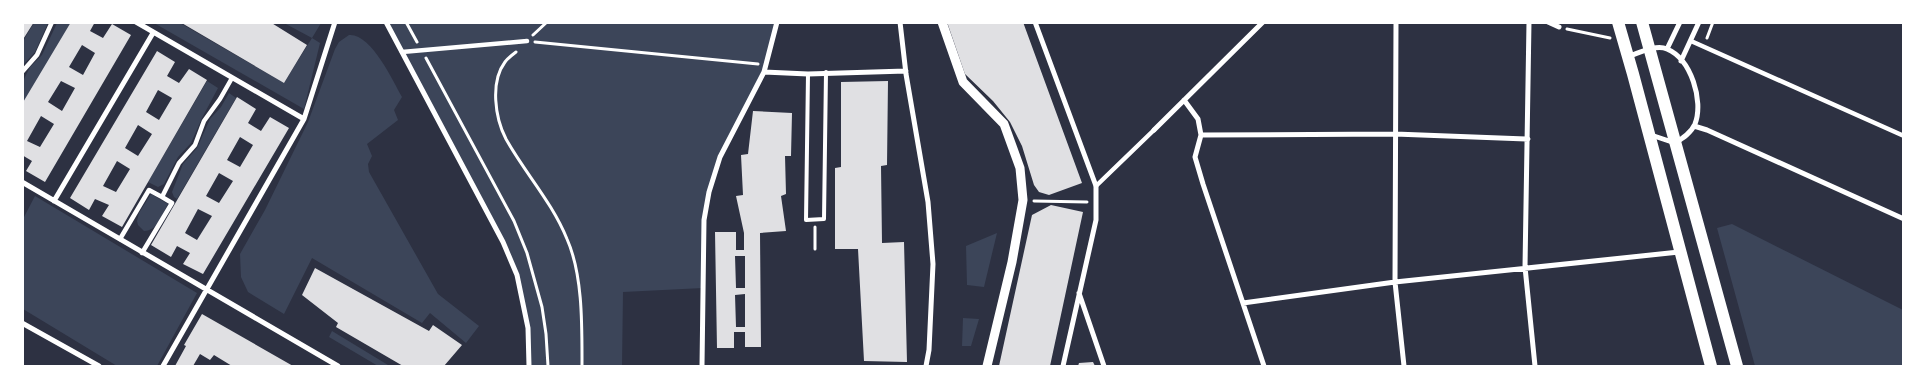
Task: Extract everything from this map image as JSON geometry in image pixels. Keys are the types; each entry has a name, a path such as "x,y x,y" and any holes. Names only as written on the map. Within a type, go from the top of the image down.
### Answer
{"main road":[{"path":"1618,22 1712,366"},
{"path":"1642,22 1737,366"}],"street":[{"path":"22,72 37,56 52,22"},
{"path":"136,22 304,119"},
{"path":"163,366 209,290 304,119 335,22"},
{"path":"386,22 503,242 517,275 528,328 529,366"},
{"path":"702,366 704,220 709,192 720,157 764,72 777,22"},
{"path":"900,22 906,71 928,202 933,264 929,350 926,366"},
{"path":"942,22 964,82 1004,124 1020,168 1023,200 1012,262 987,366"},
{"path":"1034,22 1096,186 1096,220 1063,366"},
{"path":"1096,186 1263,22"},
{"path":"1396,22 1395,282 1404,366"},
{"path":"1529,22 1525,267 1535,366"},
{"path":"1548,22 1559,27"},
{"path":"1667,49 1680,22"},
{"path":"1681,61 1699,22"},
{"path":"54,201 153,33"},
{"path":"402,52 527,41"},
{"path":"1691,41 1904,136"},
{"path":"1628,56 1660,48 1667,49 1687,68 1693,80 1698,111 1694,126 1687,135 1675,143 1660,140 1650,134"},
{"path":"764,72 808,74 906,71"},
{"path":"162,197 179,163 195,145 204,121 232,78"},
{"path":"1184,100 1198,119 1201,135 1195,157 1264,366"},
{"path":"1694,126 1716,134 1904,219"},
{"path":"1201,135 1395,134 1528,138"},
{"path":"22,182 338,366"},
{"path":"120,239 149,190 172,203 142,253"},
{"path":"1243,303 1395,282 1680,252"},
{"path":"1079,292 1104,366"},
{"path":"22,323 99,366"}],"lane":[{"path":"808,74 806,220 824,219 826,72"}],"path":[{"path":"406,22 509,213 527,253 542,307 548,366"},
{"path":"547,22 505,63 498,77 496,98 499,121 506,138 550,205 568,240 577,274 582,317 582,366"},
{"path":"1559,27 1608,38"},
{"path":"527,41 766,65"},
{"path":"1023,200 1096,202"},
{"path":"815,219 815,249"}],"shaded area":[{"path":"34,23 48,23 35,52 23,65 23,41"},
{"path":"57,23 71,23 23,104 23,81 30,67 42,55"},
{"path":"154,23 180,23 284,83 312,38 320,43 304,109"},
{"path":"284,23 321,23 312,38"},
{"path":"386,23 777,23 766,65 720,157 704,220 703,288 623,292 622,366 529,366 528,328 517,275 503,242"},
{"path":"349,35 357,36 373,50 402,97 394,110 398,120 367,144 372,156 368,164 369,172 438,294 479,326 466,343 430,313 422,323 312,258 284,314 248,292 241,277 240,254 265,210 308,122 335,49 339,42"},
{"path":"207,81 218,88 191,143 178,157 164,184 158,187 148,182"},
{"path":"229,93 236,98 177,199 172,192 183,164 197,148 210,119 221,107"},
{"path":"151,194 168,204 156,225 144,231 137,221 139,213"},
{"path":"35,196 197,293 157,366 117,366 23,309 23,219"},
{"path":"1732,224 1903,310 1903,366 1755,366 1717,228"},
{"path":"997,233 984,287 967,285 966,246"},
{"path":"963,318 979,319 971,346 962,346"},
{"path":"332,331 388,365 378,366 329,337"}],"building":[{"path":"22,22 34,22 22,41"},
{"path":"71,22 95,22 90,31 103,38 112,24 131,35 45,182 26,171 32,161 22,155 22,104","holes":["82,45 95,53 83,75 69,67","61,81 75,88 62,111 48,102","41,116 54,124 40,147 27,141"]},
{"path":"180,22 270,22 307,45 284,83"},
{"path":"947,22 1023,22 1082,183 1049,195 1039,192 1034,185 1022,146 1010,122 993,101 965,74"},
{"path":"157,51 175,62 167,76 179,83 189,69 207,80 122,227 102,216 109,205 95,199 89,210 70,198","holes":["158,90 172,98 159,120 146,112","138,125 152,134 138,156 125,148","117,161 130,169 116,192 103,186"]},
{"path":"888,81 887,165 881,166 882,243 904,242 907,362 864,361 858,249 835,249 835,168 841,167 841,82"},
{"path":"237,97 256,109 248,123 261,131 270,117 289,128 203,274 183,264 190,253 177,246 171,257 151,245","holes":["240,137 253,145 240,167 227,160","219,173 233,181 219,203 206,196","198,209 212,216 197,240 185,233"]},
{"path":"753,111 792,113 791,156 785,156 786,194 781,196 786,231 760,233 761,347 745,347 745,332 734,332 734,348 717,348 715,232 736,232 736,250 744,250 744,233 736,196 743,195 741,155 748,154","holes":["735,256 745,256 745,288 736,288","745,294 745,327 736,327 735,295"]},
{"path":"1051,205 1083,212 1050,366 999,366 1032,215"},
{"path":"315,268 429,331 433,325 462,345 444,366 403,366 336,327 338,323 302,295"},
{"path":"202,314 293,366 232,366 214,355 210,360 200,354 193,366 175,366 186,346 184,345"},
{"path":"1093,362 1095,366 1078,366 1079,363"}]}
